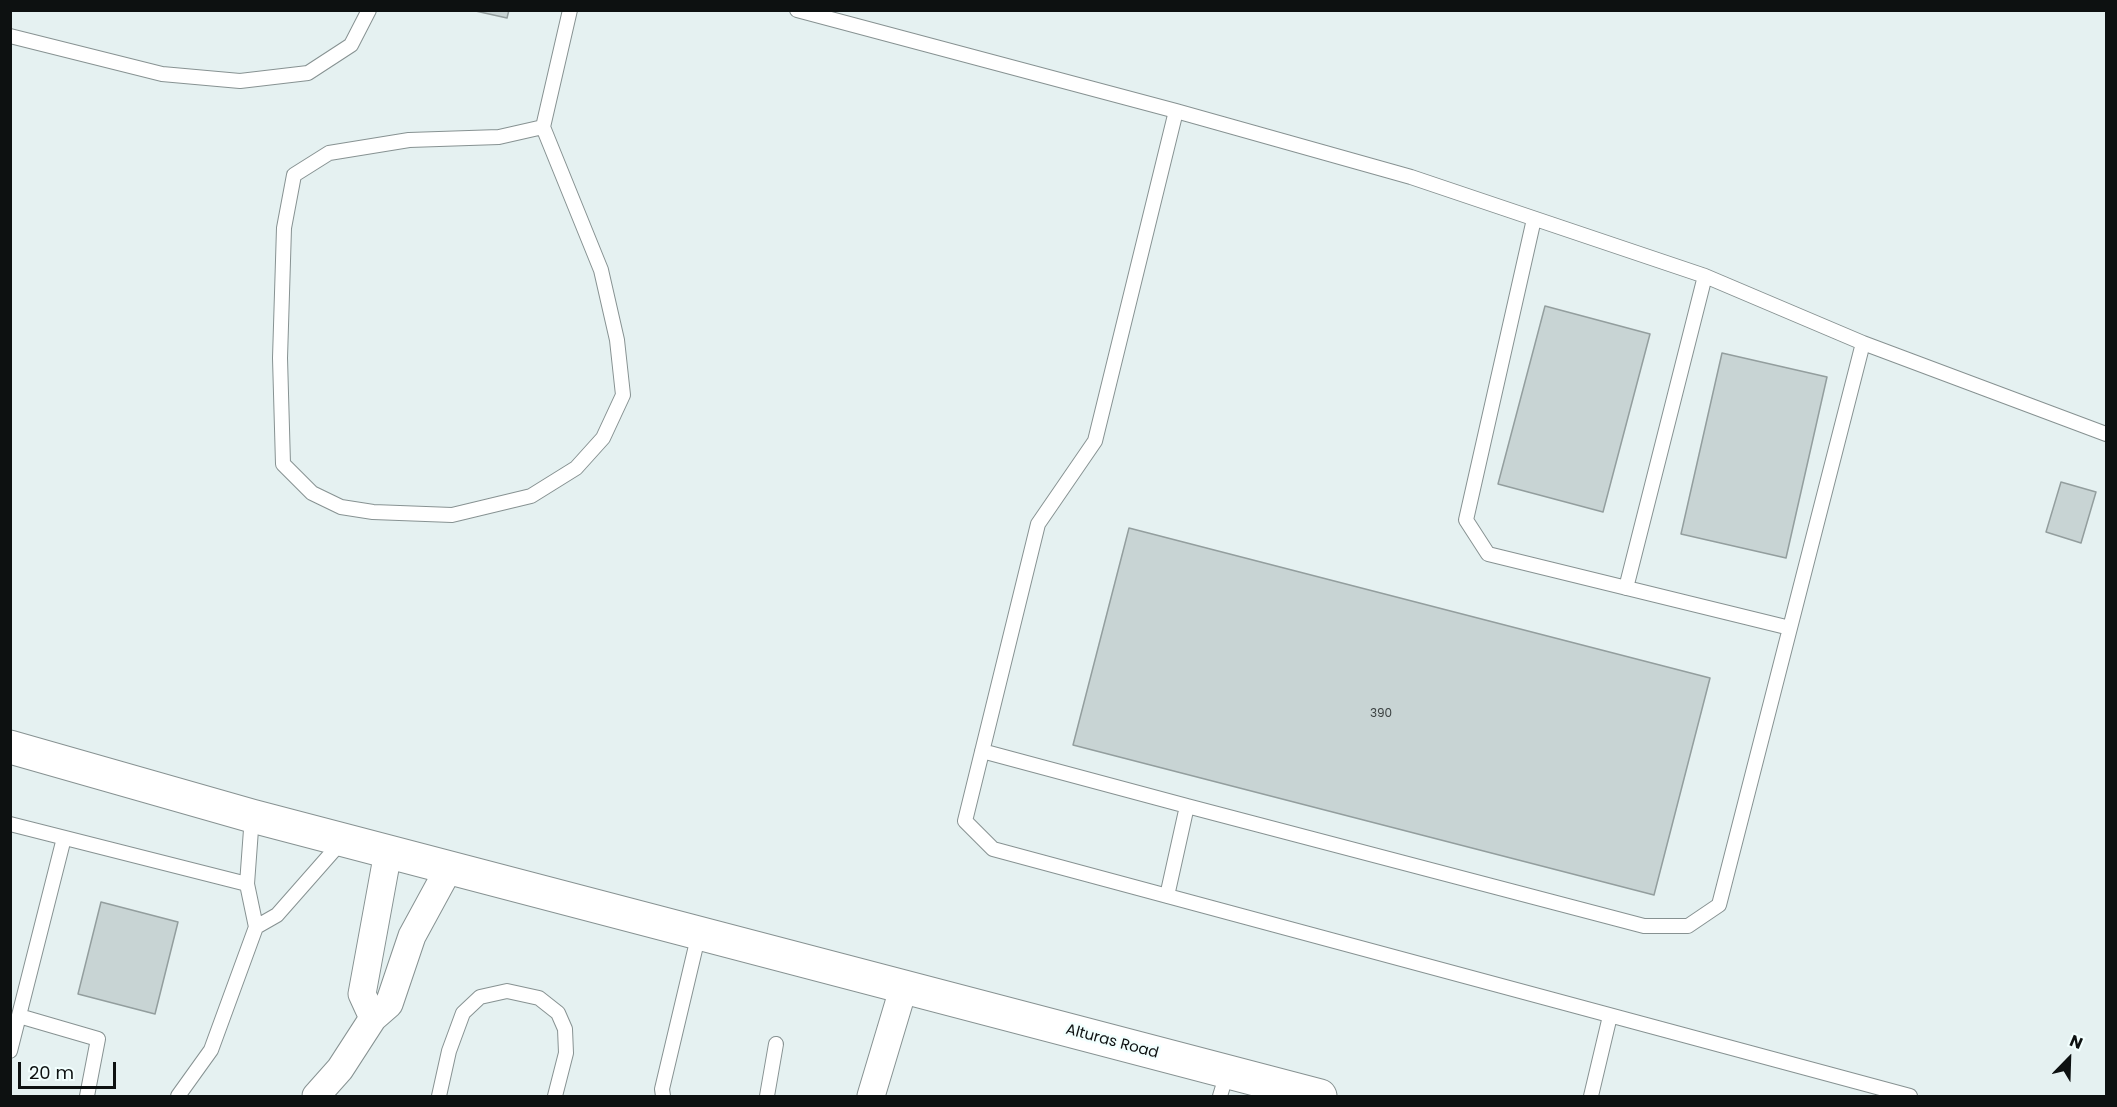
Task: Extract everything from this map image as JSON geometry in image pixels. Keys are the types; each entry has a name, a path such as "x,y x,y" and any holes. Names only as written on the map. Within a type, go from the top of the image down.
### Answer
{"main road":[{"name":"Alturas Road","path":"10,747 252,816 904,986 1223,1085 1320,1096"}],"street":[{"path":"373,1018 362,994 388,852"},
{"path":"316,1096 340,1069 373,1018 389,1004 412,936 449,868"},
{"path":"871,1096 904,986"}],"lane":[{"path":"10,36 162,74 240,81 308,73 351,45 369,10"},
{"path":"543,127 499,136 409,140 329,153 294,174 284,228 280,358 283,464 312,493 341,507 373,512 452,515 531,496 576,468 603,438 623,395 617,340 602,270 543,127 570,10"},
{"path":"797,10 1176,111 1411,177 1705,276 1863,343 2106,434"},
{"path":"1176,111 1095,441 1038,524 965,821 993,849 1910,1096"},
{"path":"1534,219 1466,520 1488,554 1790,628"},
{"path":"1626,588 1705,276"},
{"path":"982,751 1644,926 1688,926 1719,905 1863,343"},
{"path":"1167,896 1186,806"},
{"path":"178,1096 211,1050 256,927 247,884 252,816"},
{"path":"10,824 247,884"},
{"path":"10,1051 64,838"},
{"path":"256,927 277,915 343,840"},
{"path":"663,1096 662,1089 699,933"},
{"path":"439,1096 449,1051 463,1013 480,997 507,991 539,998 558,1013 565,1029 566,1053 555,1096"},
{"path":"20,1016 98,1039 87,1096"},
{"path":"1591,1096 1610,1016"},
{"path":"767,1096 776,1044"}],"building":[{"path":"471,10 509,10 507,18"},
{"path":"1545,306 1650,334 1603,512 1498,484"},
{"path":"1722,353 1827,377 1786,558 1681,534"},
{"path":"2061,482 2096,492 2081,543 2046,532"},
{"path":"1129,528 1710,678 1654,895 1073,745"},
{"path":"101,902 178,922 155,1014 78,994"}]}
